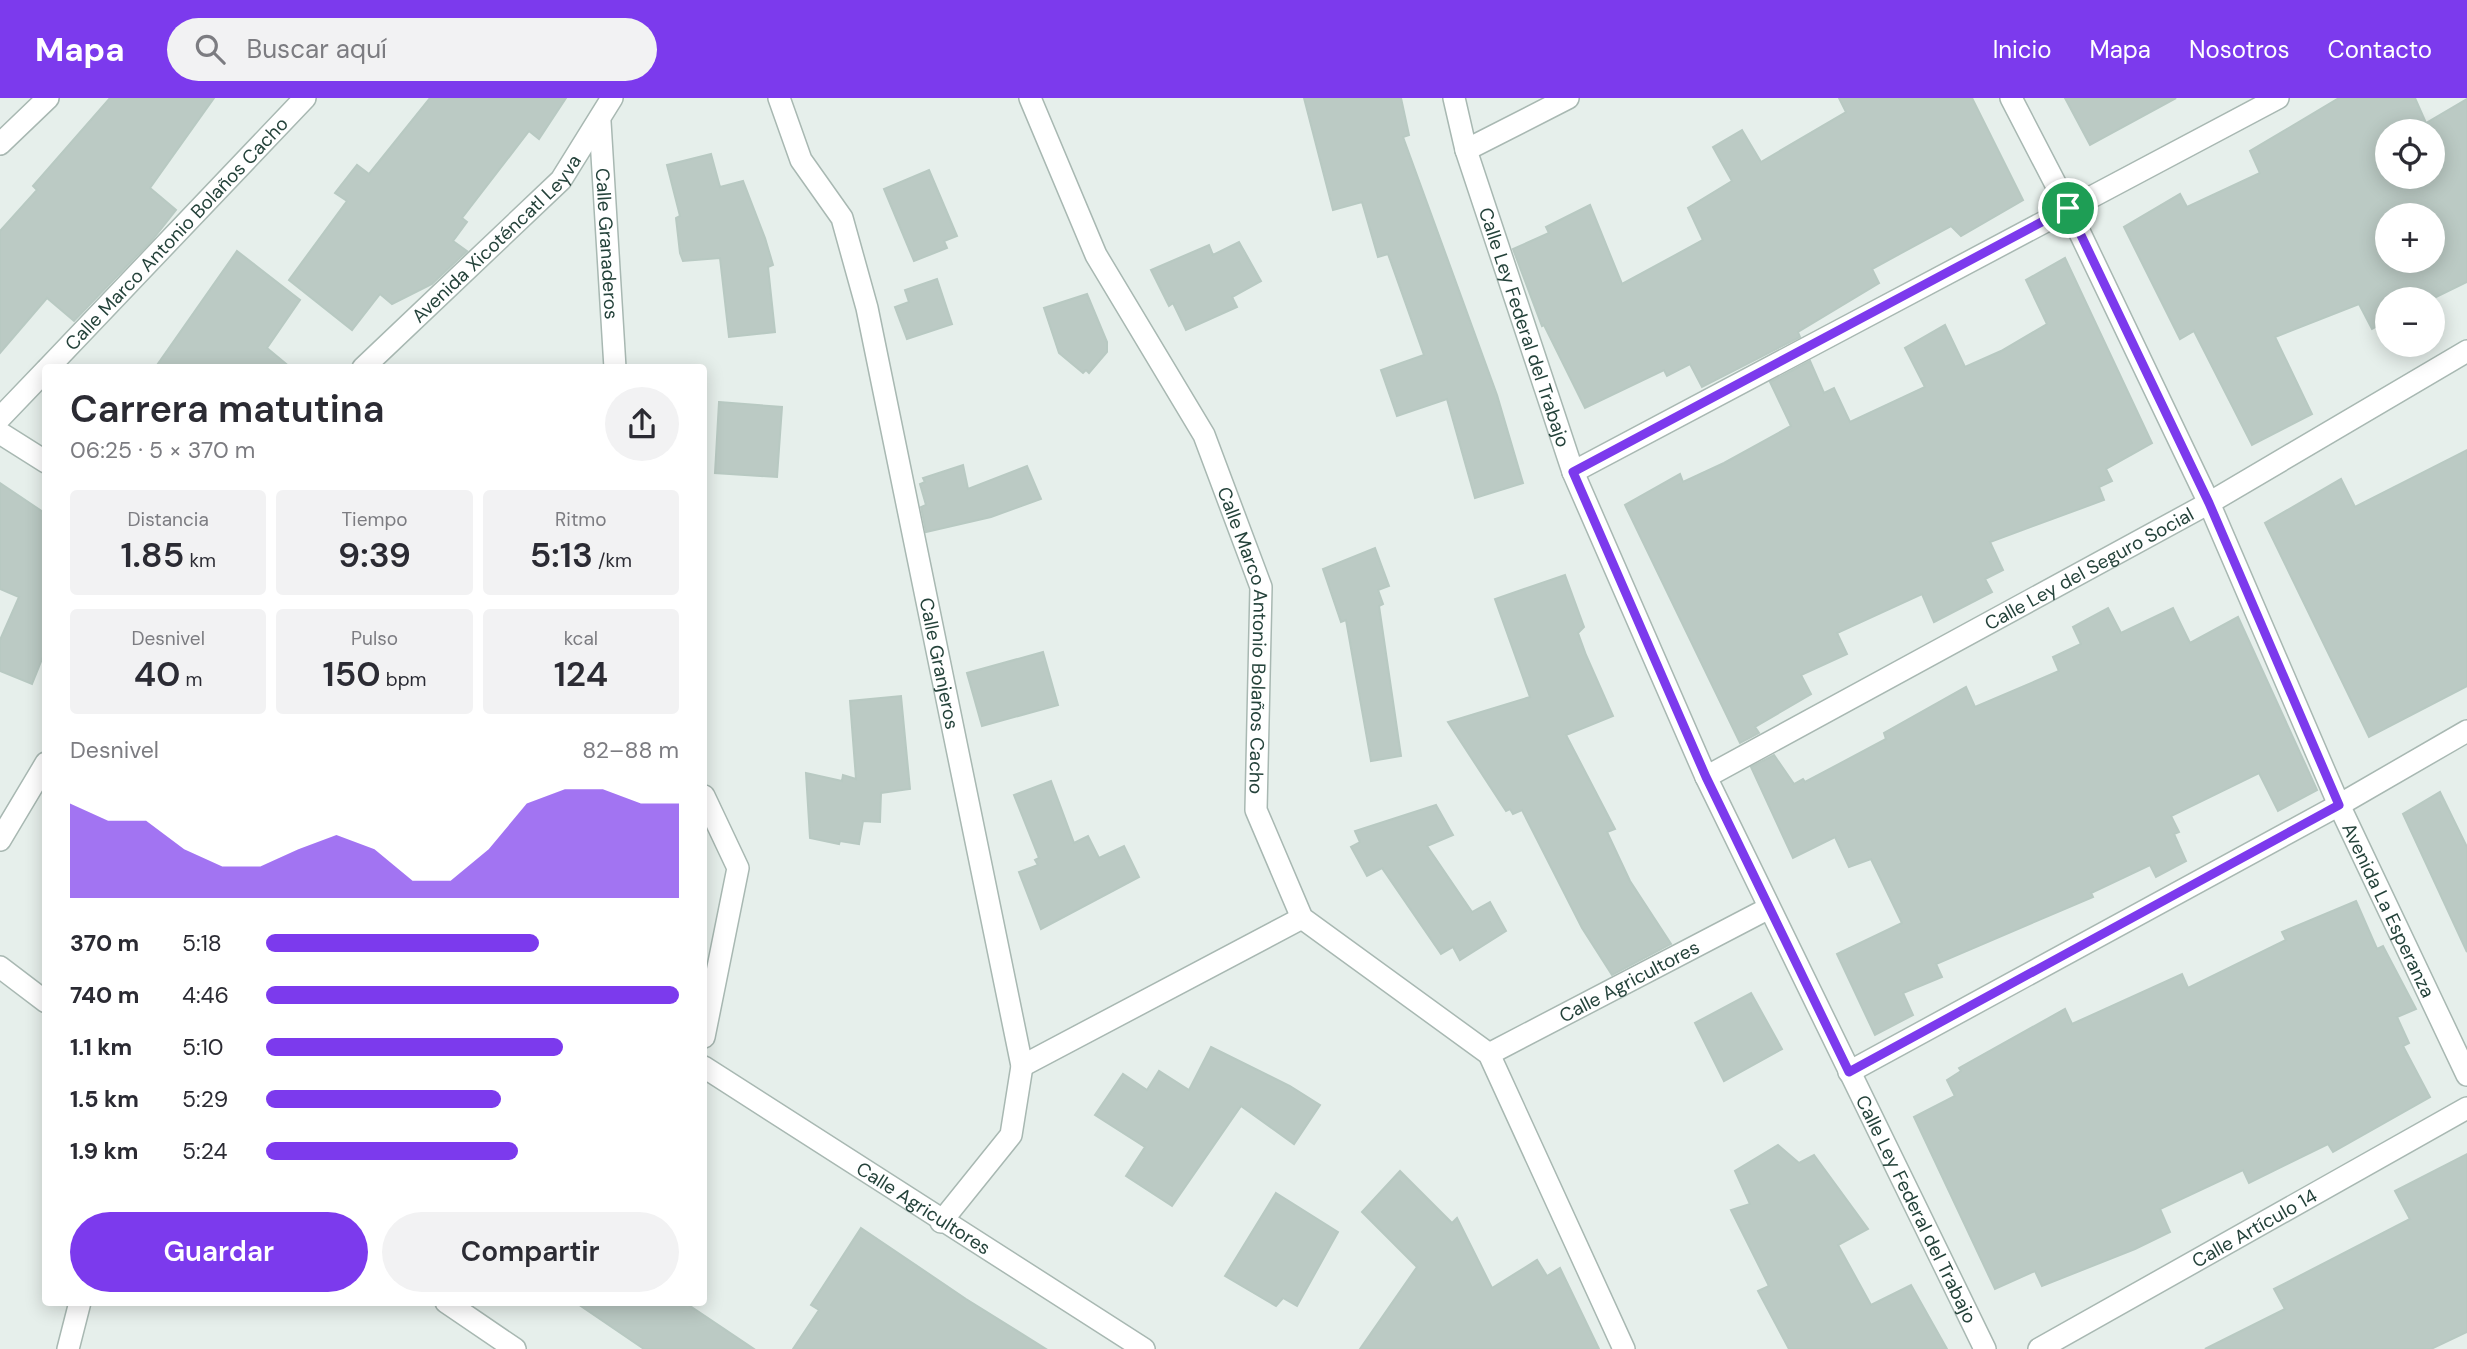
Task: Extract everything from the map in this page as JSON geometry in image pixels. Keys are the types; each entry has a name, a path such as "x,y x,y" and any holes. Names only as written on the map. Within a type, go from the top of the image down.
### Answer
{"street":[{"path":"0,144 48,98"},
{"name":"Calle Marco Antonio Bolaños Cacho","path":"52,364 304,98"},
{"name":"Avenida Xicoténcatl Leyva","path":"367,364 561,180 600,122 612,98"},
{"name":"Calle Granjeros","path":"779,98 801,160 842,218 867,309 1022,1066 1011,1135 941,1222"},
{"name":"Calle Marco Antonio Bolaños Cacho","path":"1030,98 1096,255 1204,435 1261,587 1256,810 1302,918"},
{"name":"Calle Ley Federal del Trabajo","path":"1454,98 1466,150 1573,472 1706,777 1986,1349"},
{"path":"1466,150 1568,98"},
{"name":"Avenida La Esperanza","path":"2011,98 2068,208 2209,503 2339,805 2467,1074"},
{"path":"1573,472 2068,208 2246,106 2278,98"},
{"name":"Calle Granaderos","path":"600,122 615,364"},
{"name":"Calle Ley del Seguro Social","path":"1706,777 2209,503 2467,351"},
{"name":"Calle Marco Antonio Bolaños Cacho","path":"0,418 42,374"},
{"path":"0,433 42,460"},
{"path":"1849,1072 2339,805 2467,731"},
{"path":"0,840 42,770"},
{"path":"707,802 738,868 707,1022"},
{"name":"Calle Agricultores","path":"1489,1054 1769,908"},
{"path":"1022,1066 1302,918 1489,1054 1624,1349"},
{"path":"0,967 42,999"},
{"name":"Calle Agricultores","path":"707,1069 941,1222 1144,1349"},
{"name":"Calle Artículo 14","path":"2039,1349 2467,1108"},
{"path":"68,1349 79,1306"},
{"path":"452,1306 515,1349"}],"building":[{"path":"110,98 214,98 150,188 176,210 153,239 74,321 47,298 0,353 0,231 37,190 33,186"},
{"path":"430,98 566,98 539,139 529,131 462,218 467,222 453,241 467,251 432,284 392,304 380,294 352,330 289,280 347,201 335,193 357,165 369,174"},
{"path":"1304,98 1401,98 1409,135 1403,137 1497,395 1523,483 1475,498 1447,399 1397,416 1381,370 1424,355 1388,254 1378,257 1362,202 1333,210"},
{"path":"1839,98 1972,98 2023,200 1961,236 1951,226 1872,269 1879,283 1798,332 1800,337 1702,387 1690,364 1667,376 1664,370 1585,408 1544,325 1542,326 1513,249 1549,233 1546,227 1590,205 1622,284 1703,240 1688,208 1732,181 1713,147 1742,130 1761,162 1846,112"},
{"path":"2065,98 2176,98 2090,145"},
{"path":"2339,98 2415,98 2424,119 2375,119 2375,189 2445,189 2445,119 2433,119 2467,99 2467,282 2445,293 2445,287 2375,287 2375,327 2372,329 2359,304 2275,337 2312,414 2252,445 2194,331 2180,339 2124,227 2180,194 2187,207 2260,173 2250,151"},
{"path":"711,154 720,187 743,181 765,238 773,265 768,267 775,332 729,337 720,258 683,261 680,253 676,218 680,216 667,165"},
{"path":"929,170 957,236 944,241 947,248 914,261 884,189"},
{"path":"1239,242 1261,281 1232,297 1237,307 1186,330 1173,303 1169,306 1151,270 1209,245 1213,255"},
{"path":"237,251 300,300 267,348 286,364 158,364"},
{"path":"2065,258 2152,443 2106,469 2112,481 2099,487 2104,500 1990,542 2003,570 1985,579 1992,592 1934,622 1922,594 1837,633 1847,654 1801,675 1811,694 1755,727 1759,733 1740,743 1625,505 1680,474 1683,482 1724,463 1791,426 1770,382 1810,361 1824,393 1834,388 1850,422 1925,387 1905,348 1945,325 1965,367 2001,351 2047,324 2026,280"},
{"path":"937,279 952,324 907,339 895,307 909,302 905,290"},
{"path":"1087,294 1107,342 1107,352 1089,373 1086,370 1083,373 1059,353 1044,308"},
{"path":"719,402 782,407 777,477 715,473"},
{"path":"2467,450 2467,686 2369,737 2265,523 2341,479 2355,507"},
{"path":"963,465 968,489 1027,466 1041,499 991,517 926,532 921,507 926,505 920,484 925,482 923,478"},
{"path":"0,483 42,511 42,659 32,684 0,671 0,640 19,597 0,589"},
{"path":"1375,548 1389,586 1378,590 1383,604 1379,606 1401,756 1371,761 1346,620 1341,622 1323,569"},
{"path":"1565,575 1584,627 1578,633 1613,716 1566,735 1615,829 1607,832 1630,881 1671,944 1612,975 1582,928 1522,810 1513,814 1510,809 1506,811 1448,722 1530,697 1495,599"},
{"path":"2108,608 2121,633 2173,608 2190,643 2238,617 2317,790 2278,811 2259,773 2171,816 2179,832 2174,834 2186,861 2156,877 2150,865 2091,893 2093,897 1936,964 1942,977 1903,993 1913,1015 1875,1035 1837,954 1902,923 1871,859 1849,867 1835,837 1793,858 1751,767 1774,755 1794,784 1803,779 1805,782 1886,739 1884,733 1966,687 1975,707 2059,671 2053,657 2081,644 2073,627"},
{"path":"1043,652 1058,705 982,726 967,673"},
{"path":"901,696 910,789 881,793 880,822 863,821 859,844 840,841 839,844 810,838 806,773 842,781 843,775 856,779 850,701"},
{"path":"1051,781 1074,843 1088,836 1099,858 1124,846 1139,877 1041,929 1019,872 1038,865 1035,860 1039,858 1014,795"},
{"path":"2440,792 2467,847 2467,952 2403,814"},
{"path":"1436,805 1453,835 1427,846 1472,912 1490,902 1506,931 1460,960 1453,947 1441,954 1382,868 1367,876 1351,847 1360,842 1355,831"},
{"path":"2356,901 2377,949 2383,946 2416,1009 2397,1017 2409,1043 2403,1046 2430,1097 2333,1152 2328,1144 2249,1183 2243,1170 2160,1209 2170,1232 2135,1249 2042,1286 2035,1271 1995,1289 1914,1117 1955,1096 1947,1080 1961,1071 1959,1068 2065,1009 2072,1024 2182,974 2188,988 2286,940 2282,932"},
{"path":"1751,993 1782,1049 1724,1081 1695,1023"},
{"path":"1211,1047 1290,1086 1320,1105 1294,1144 1241,1106 1172,1206 1126,1176 1145,1147 1095,1115 1123,1074 1147,1090 1159,1071 1189,1090"},
{"path":"1778,1145 1799,1163 1814,1155 1868,1229 1838,1245 1871,1305 1911,1285 1947,1349 1789,1349 1758,1291 1769,1286 1731,1210 1750,1204 1735,1171"},
{"path":"2467,1154 2467,1332 2431,1349 2205,1349 2285,1309 2274,1289 2410,1219 2395,1191"},
{"path":"1400,1171 1452,1223 1457,1218 1492,1288 1537,1260 1547,1276 1560,1268 1599,1349 1360,1349 1417,1267 1362,1212"},
{"path":"1276,1193 1338,1232 1297,1306 1283,1298 1276,1306 1225,1276"},
{"path":"861,1228 1046,1349 793,1349 819,1310 811,1305"},
{"path":"581,1306 690,1306 754,1349 644,1349"}],"route":[{"path":"2068,208 2209,503 2339,805 1849,1072 1706,777 1573,472 2068,208"}]}
